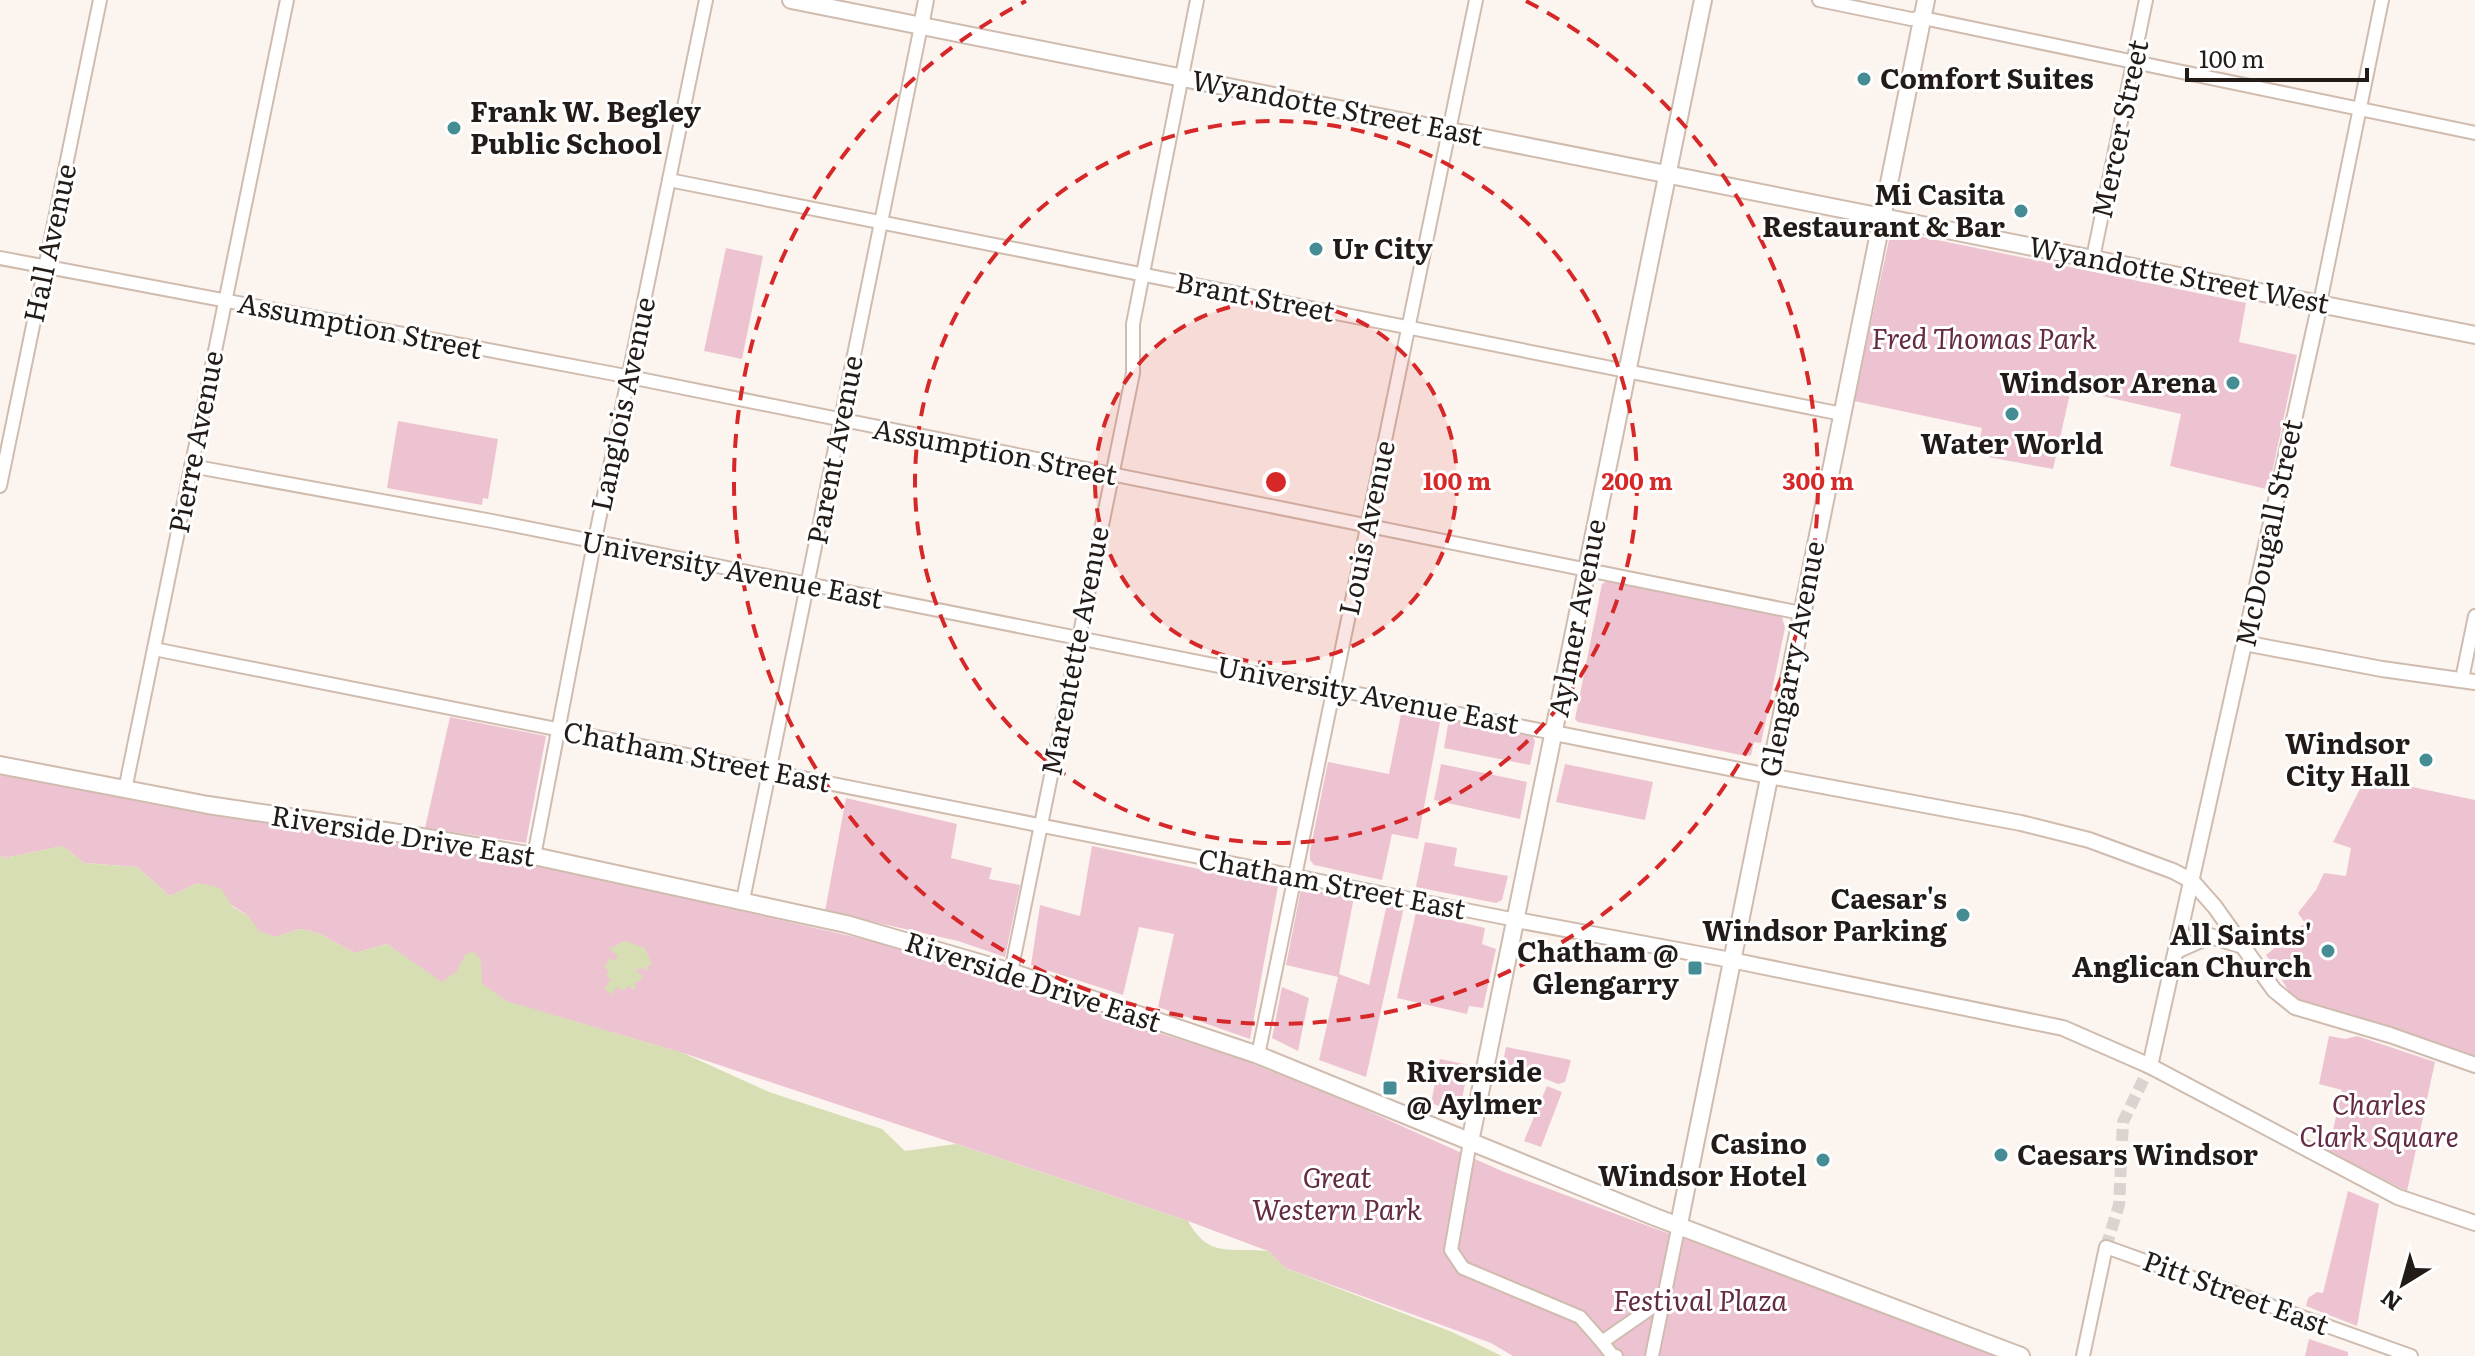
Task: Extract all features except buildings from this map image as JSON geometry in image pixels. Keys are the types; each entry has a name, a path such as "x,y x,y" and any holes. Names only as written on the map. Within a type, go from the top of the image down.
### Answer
{"main road":[{"name":"Wyandotte Street East","path":"791,0 1882,216"},
{"name":"Aylmer Avenue","path":"1470,1142 1703,0"},
{"name":"Glengarry Avenue","path":"1679,1224 1926,0"},
{"name":"Wyandotte Street West","path":"1882,216 2475,335"},
{"name":"Riverside Drive East","path":"0,765 125,790 534,856 846,924 1011,972 1258,1055 1470,1142 2021,1356"}],"street":[{"name":"Hall Avenue","path":"0,486 100,0"},
{"name":"Pierre Avenue","path":"125,790 287,0"},
{"name":"Langlois Avenue","path":"534,856 706,0"},
{"name":"Parent Avenue","path":"743,900 926,0"},
{"name":"Marentette Avenue","path":"1011,972 1133,373 1133,324 1197,0"},
{"name":"Louis Avenue","path":"1258,1055 1476,0"},
{"path":"1819,0 1911,19 1923,18 2475,133"},
{"name":"Mercer Street","path":"2093,258 2146,0"},
{"name":"McDougall Street","path":"2150,1066 2320,303 2382,0"},
{"name":"Brant Street","path":"669,180 1842,414"},
{"name":"Assumption Street","path":"0,258 629,378 1801,613"},
{"name":"University Avenue East","path":"191,466 595,542 1769,776 2046,828 2089,840 2192,881 2215,907 2274,990 2295,1007 2390,1035 2475,1065"},
{"path":"2244,643 2382,669 2468,681 2475,616"},
{"name":"Chatham Street East","path":"154,649 2063,1028 2150,1066 2398,1197 2475,1223"},
{"path":"2176,951 2210,936 2243,946"},
{"path":"1470,1142 1451,1250 1463,1268 1580,1317 1616,1356"},
{"path":"1652,1356 1679,1224"},
{"name":"Pitt Street East","path":"2083,1356 2106,1247 2411,1356"},
{"path":"1602,1342 1661,1301"}],"green space":[{"name":"Fred Thomas Park","path":"1903,233 2246,303 2239,342 2297,355 2269,487 2266,489 2170,466 2181,414 2071,389 2053,469 1977,455 1982,428 1854,401 1889,240 1894,234"},
{"path":"726,248 763,256 742,359 704,351"},
{"path":"398,421 498,439 488,499 483,498 482,505 387,488"},
{"path":"1607,581 1782,617 1785,628 1761,743 1754,742 1751,755 1575,719 1602,584"},
{"path":"1402,709 1441,717 1418,839 1392,834 1382,880 1314,865 1310,860 1310,851 1328,762 1389,774"},
{"path":"450,717 546,736 526,843 425,828"},
{"path":"1449,719 1532,735 1535,741 1530,765 1444,748"},
{"path":"1441,764 1527,782 1520,819 1434,800"},
{"path":"1565,764 1653,782 1645,820 1556,802"},
{"name":"Great Western Park","path":"0,771 131,799 396,838 540,865 872,941 1244,1060 1357,1106 1504,1172 1659,1230 1773,1268 2000,1356 1513,1356 1491,1343 1285,1268 1268,1251 1188,1221 683,1053 442,983 387,944 355,953 318,933 300,929 275,937 258,931 248,916 198,883 170,896 137,867 84,863 63,846 4,858 0,855"},
{"path":"2374,779 2475,800 2475,1059 2293,998 2266,955 2305,923 2298,913 2316,890 2324,873 2346,876 2351,848 2333,842 2361,787"},
{"path":"846,798 957,824 951,858 992,868 989,879 1020,885 1005,957 958,941 825,911"},
{"path":"1425,842 1457,848 1454,866 1508,876 1502,900 1496,903 1416,887"},
{"path":"1092,846 1278,886 1250,1039 1158,1007 1174,934 1139,927 1123,995 1031,965 1040,905 1080,916"},
{"path":"1301,889 1354,897 1339,974 1369,985 1387,904 1404,907 1366,1077 1319,1060 1338,977 1286,965"},
{"path":"1416,912 1485,928 1482,944 1496,949 1483,1008 1469,1006 1467,1014 1397,998"},
{"path":"1282,987 1309,998 1298,1051 1272,1038"},
{"name":"Charles Clark Square","path":"2329,1036 2345,1039 2357,1036 2435,1062 2407,1191 2328,1152 2342,1090 2319,1084"},
{"path":"1506,1047 1571,1060 1565,1082 1558,1084 1503,1062"},
{"path":"1440,1059 1469,1065 1461,1103 1452,1111 1431,1103"},
{"path":"1547,1086 1562,1092 1541,1147 1524,1141"},
{"path":"2348,1191 2379,1204 2357,1326 2306,1306 2308,1298 2317,1292 2323,1293"},
{"path":"2309,1339 2348,1352 2348,1356 2305,1356"}],"shaded area":[{"path":"63,846 84,863 137,867 170,896 198,883 221,888 233,907 248,916 259,931 275,937 300,929 318,933 355,953 387,944 442,982 456,972 466,954 474,952 481,960 482,983 506,1001 683,1053 769,1092 882,1129 905,1151 956,1144 1188,1221 1204,1241 1213,1246 1268,1251 1285,1268 1452,1332 1502,1356 0,1356 0,855 4,858"},
{"path":"624,941 645,948 652,965 647,965 648,970 639,968 637,972 644,977 634,984 634,990 628,986 624,991 617,987 612,994 604,989 611,980 606,976 609,971 604,967 610,958 614,961 618,956 609,949"}],"tunnel":[{"path":"2106,1247 2119,1205 2123,1122 2150,1066"}],"place":[{"name":"Comfort Suites","path":"1864,79"},
{"name":"Frank W. Begley Public School","path":"454,128"},
{"name":"Mi Casita Restaurant & Bar","path":"2021,211"},
{"name":"Ur City","path":"1316,249"},
{"name":"Windsor Arena","path":"2233,383"},
{"name":"Water World","path":"2012,414"},
{"name":"Windsor City Hall","path":"2426,760"},
{"name":"Caesar's Windsor Parking","path":"1963,915"},
{"name":"All Saints' Anglican Church","path":"2328,951"},
{"name":"Chatham @ Glengarry","path":"1695,968"},
{"name":"Riverside @ Aylmer","path":"1390,1088"},
{"name":"Caesars Windsor","path":"2001,1155"},
{"name":"Casino Windsor Hotel","path":"1823,1160"}],"park label":[{"name":"Festival Plaza","path":"1700,1301"}]}
